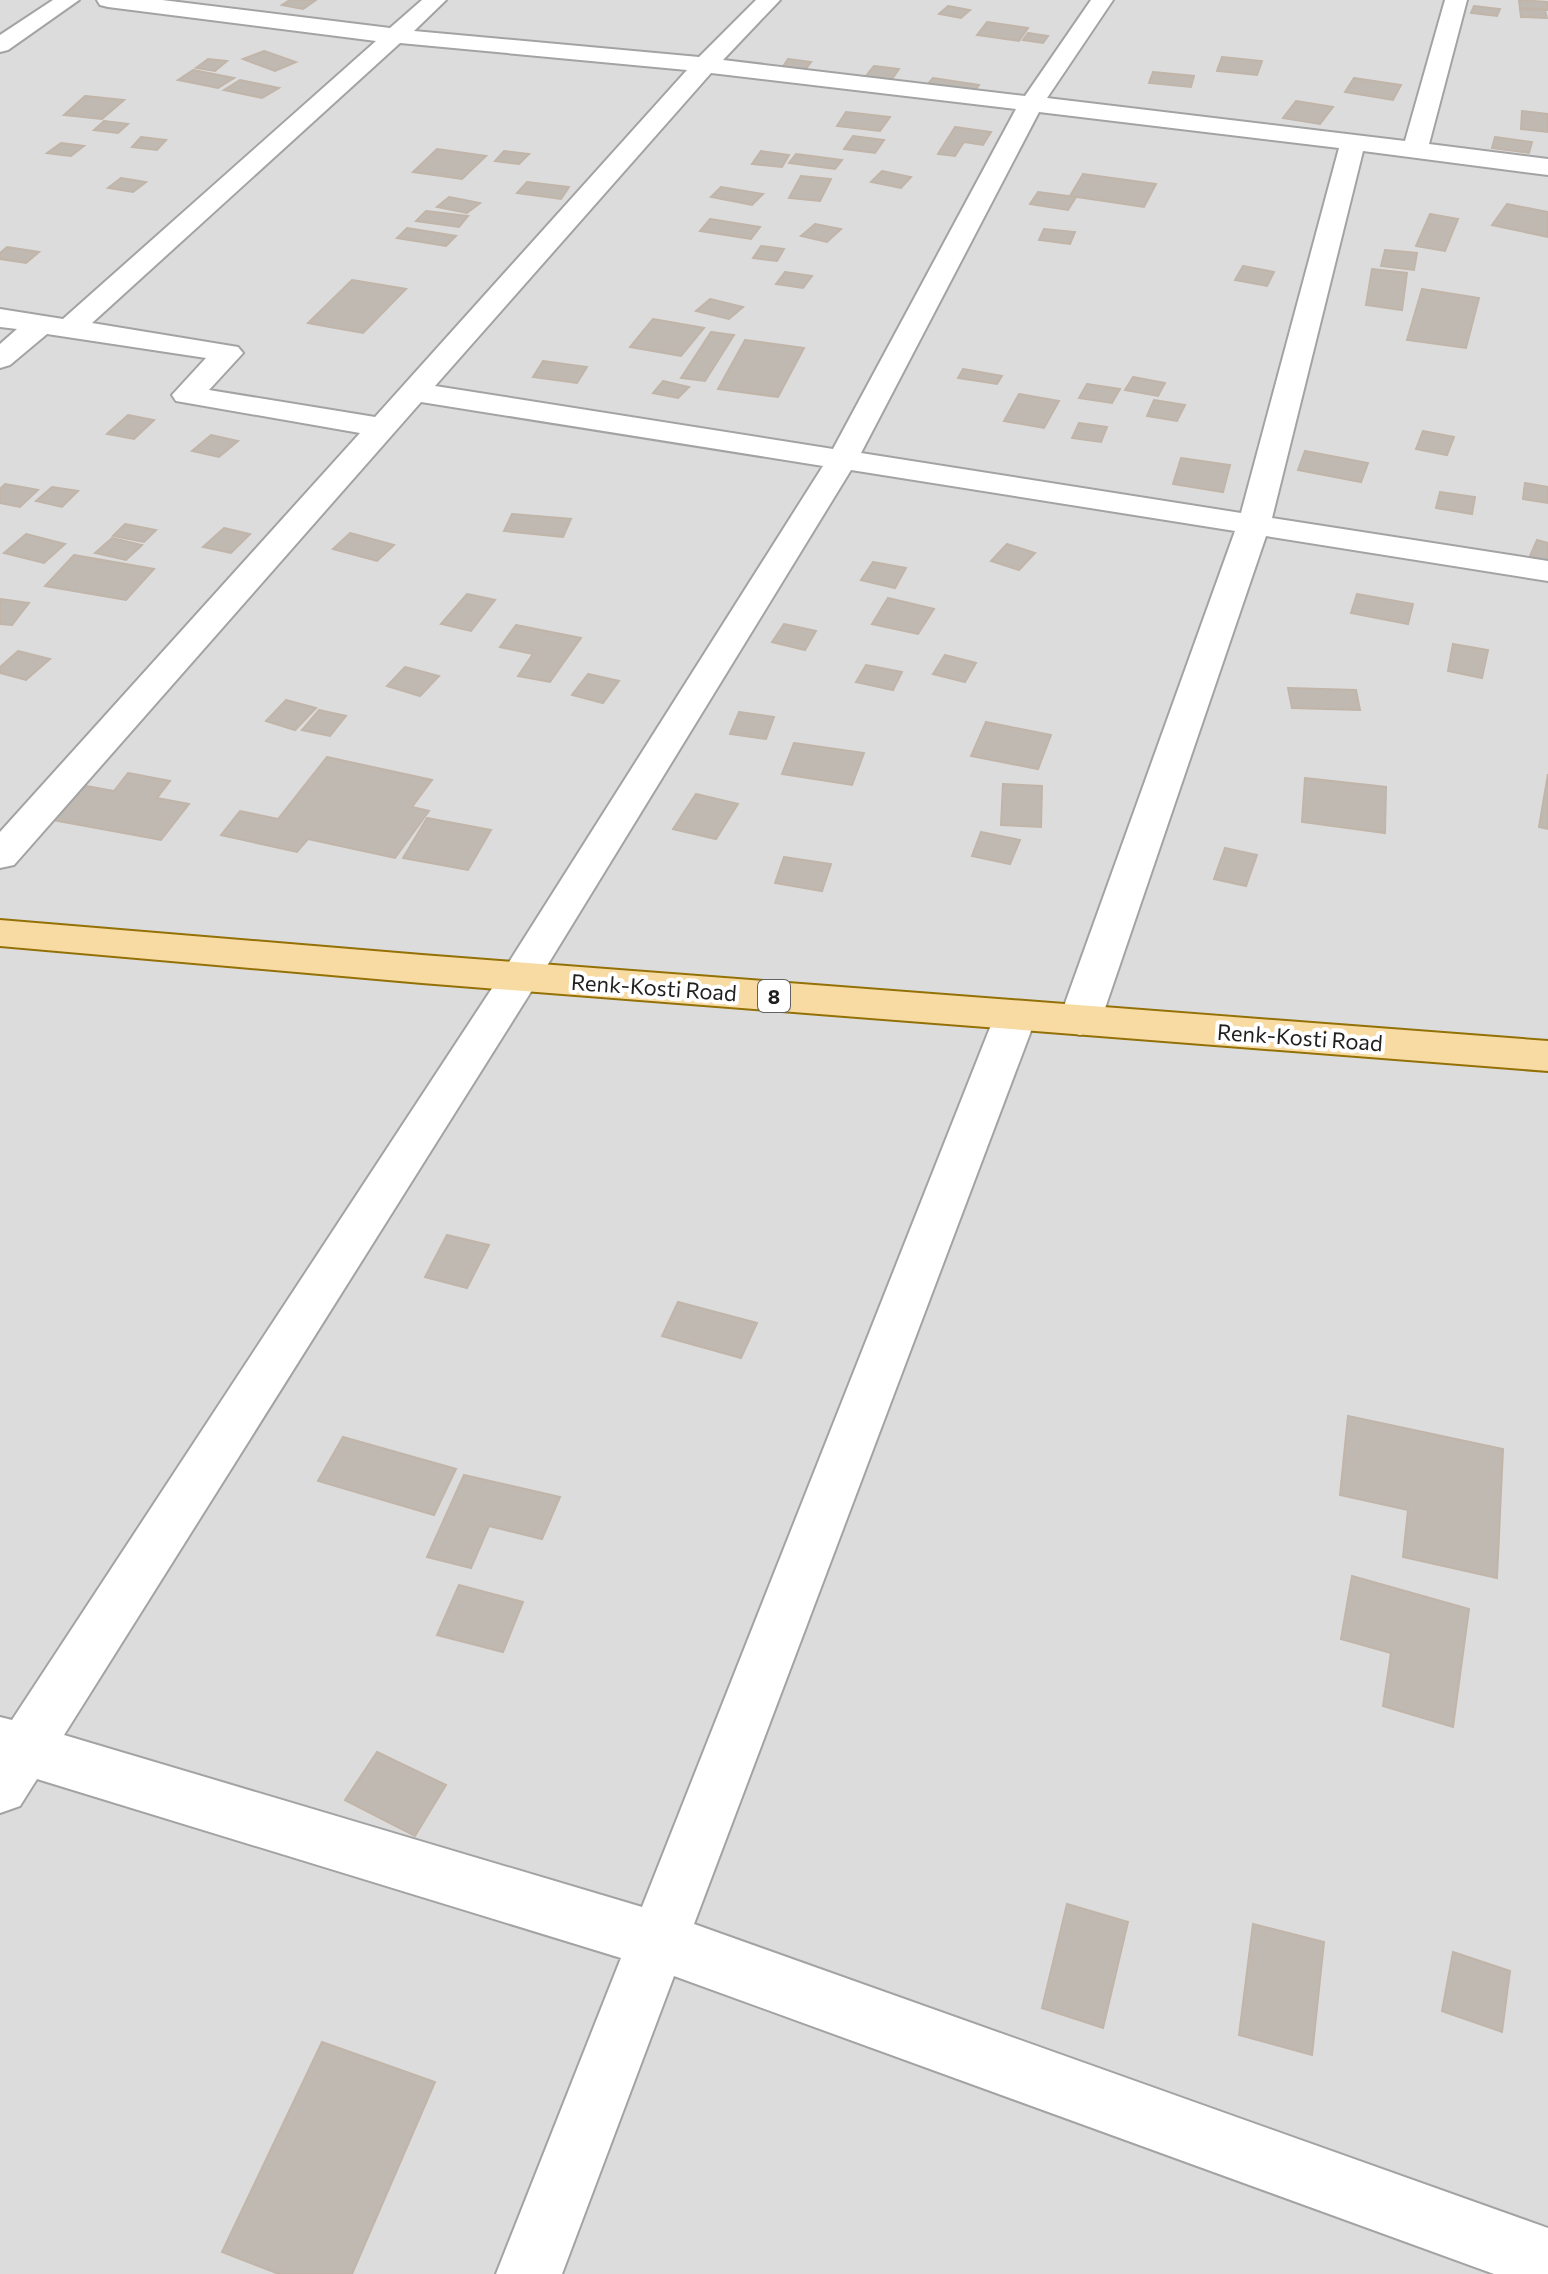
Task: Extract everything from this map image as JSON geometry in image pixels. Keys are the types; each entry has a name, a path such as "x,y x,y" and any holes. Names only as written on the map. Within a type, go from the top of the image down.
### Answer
{"main road":[{"name":"Renk-Kosti Road","path":"0,933 520,977 1548,1056"}],"street":[{"path":"0,45 68,0"},
{"path":"108,0 395,36 705,65 1548,167"},
{"path":"0,359 55,326 435,0"},
{"path":"0,856 705,65 769,0"},
{"path":"1102,0 1031,104 842,460 520,977 8,1759 656,1940 1548,2261"},
{"path":"1415,149 1456,0"},
{"path":"1080,1020 1255,522 1353,142"},
{"path":"0,318 228,353 187,395 382,427"},
{"path":"416,392 1255,522 1548,571"},
{"path":"529,2274 1016,1015"}],"shaded area":[{"path":"0,0 1548,0 1548,2274 0,2274"}],"building":[{"path":"290,0 316,0 303,9 282,5"},
{"path":"1519,0 1548,2 1548,10 1520,8"},
{"path":"948,6 970,10 961,18 939,14"},
{"path":"1474,6 1500,9 1497,16 1471,13"},
{"path":"1520,9 1545,10 1547,18 1521,17"},
{"path":"987,22 1028,28 1019,41 977,35"},
{"path":"1028,33 1048,36 1043,43 1023,40"},
{"path":"264,51 296,62 275,71 243,59"},
{"path":"1222,57 1262,61 1257,75 1217,71"},
{"path":"208,59 227,61 215,71 196,68"},
{"path":"788,59 811,62 805,70 782,68"},
{"path":"874,66 899,69 887,86 861,82"},
{"path":"193,70 234,78 218,88 178,80"},
{"path":"1153,72 1194,76 1191,87 1149,83"},
{"path":"933,78 979,85 972,94 925,87"},
{"path":"1354,78 1401,85 1393,100 1345,92"},
{"path":"240,80 279,88 262,98 224,90"},
{"path":"85,96 124,100 102,119 64,115"},
{"path":"1296,101 1333,107 1320,124 1283,118"},
{"path":"1522,111 1548,114 1548,132 1521,129"},
{"path":"846,112 890,117 880,131 837,126"},
{"path":"104,121 128,124 118,133 94,130"},
{"path":"955,127 991,132 983,145 964,142 955,156 938,154"},
{"path":"853,136 884,140 875,153 844,149"},
{"path":"141,137 166,140 157,150 132,147"},
{"path":"1495,137 1532,142 1529,153 1492,148"},
{"path":"61,143 84,146 71,156 47,153"},
{"path":"437,149 486,156 462,179 413,172"},
{"path":"504,151 529,154 519,164 495,161"},
{"path":"761,151 789,155 782,167 752,164"},
{"path":"796,154 842,160 835,169 789,163"},
{"path":"882,171 911,177 901,188 871,182"},
{"path":"1083,174 1156,184 1144,207 1070,196"},
{"path":"801,176 831,179 820,201 789,198"},
{"path":"121,178 146,182 133,192 108,188"},
{"path":"527,182 569,187 561,199 517,193"},
{"path":"721,187 763,194 752,205 711,197"},
{"path":"1038,192 1076,197 1068,210 1030,204"},
{"path":"449,197 480,203 467,213 437,207"},
{"path":"1507,204 1548,212 1548,237 1492,225"},
{"path":"426,211 468,216 459,227 416,221"},
{"path":"1430,214 1458,219 1445,251 1416,246"},
{"path":"710,219 760,227 751,239 700,231"},
{"path":"815,224 841,229 827,242 801,236"},
{"path":"407,228 456,236 446,246 397,238"},
{"path":"1044,229 1075,232 1070,244 1039,240"},
{"path":"761,246 784,249 777,261 753,258"},
{"path":"7,247 39,252 26,263 0,259 0,253"},
{"path":"1385,250 1417,253 1414,270 1381,266"},
{"path":"1243,266 1274,272 1267,286 1235,280"},
{"path":"1372,269 1407,273 1402,310 1366,305"},
{"path":"785,272 812,276 803,288 776,284"},
{"path":"352,280 406,289 363,333 308,323"},
{"path":"1422,289 1479,298 1466,348 1407,340"},
{"path":"710,299 743,307 729,319 696,311"},
{"path":"653,319 704,328 681,356 630,347"},
{"path":"711,332 734,335 705,381 681,378"},
{"path":"745,340 804,348 778,397 718,389"},
{"path":"543,361 587,367 577,383 533,377"},
{"path":"963,369 1002,376 997,384 958,378"},
{"path":"1133,377 1165,383 1158,396 1125,390"},
{"path":"663,381 689,387 678,398 653,393"},
{"path":"1087,384 1120,389 1112,403 1079,398"},
{"path":"1019,394 1059,401 1044,428 1004,421"},
{"path":"1154,400 1185,405 1177,421 1147,416"},
{"path":"128,415 154,420 134,439 107,434"},
{"path":"1079,423 1107,427 1101,442 1072,438"},
{"path":"1423,431 1454,437 1447,455 1416,449"},
{"path":"211,435 238,441 219,457 192,451"},
{"path":"1305,451 1368,463 1361,482 1298,470"},
{"path":"1181,458 1230,465 1223,492 1173,484"},
{"path":"1525,483 1548,487 1548,503 1523,499"},
{"path":"5,484 38,490 20,507 0,503 0,489"},
{"path":"52,487 78,491 62,507 36,501"},
{"path":"1440,492 1475,497 1472,514 1436,508"},
{"path":"512,514 571,519 563,537 504,531"},
{"path":"125,524 156,530 144,542 113,536"},
{"path":"224,528 250,534 231,553 203,547"},
{"path":"350,533 394,545 377,561 333,549"},
{"path":"26,534 65,544 44,563 4,553"},
{"path":"112,538 142,545 126,560 95,553"},
{"path":"1537,540 1548,543 1548,560 1530,556"},
{"path":"1007,544 1035,553 1019,570 991,561"},
{"path":"74,555 154,569 126,600 45,586"},
{"path":"873,562 906,568 895,588 861,580"},
{"path":"467,594 495,600 471,631 441,624"},
{"path":"1357,594 1413,604 1408,624 1351,613"},
{"path":"888,598 934,609 918,634 872,624"},
{"path":"0,600 29,603 12,625 0,624"},
{"path":"784,624 816,631 805,650 772,642"},
{"path":"516,625 581,638 550,682 518,676 533,654 500,647"},
{"path":"1453,644 1488,650 1482,678 1448,671"},
{"path":"18,651 50,659 26,680 0,673 0,667"},
{"path":"945,655 976,663 965,682 933,674"},
{"path":"866,665 902,672 893,690 856,682"},
{"path":"405,667 439,676 420,696 387,686"},
{"path":"588,674 619,681 603,703 572,695"},
{"path":"1288,688 1356,690 1360,710 1292,708"},
{"path":"286,700 316,708 295,730 266,721"},
{"path":"319,710 346,716 330,736 302,730"},
{"path":"739,712 774,717 766,739 730,734"},
{"path":"986,722 1051,735 1038,769 971,756"},
{"path":"794,743 864,753 852,785 782,774"},
{"path":"327,757 432,780 412,807 429,811 395,858 308,839 297,852 221,835 240,811 278,819"},
{"path":"128,773 170,781 157,798 189,804 161,840 53,820 81,785 114,791"},
{"path":"1548,774 1548,829 1539,827"},
{"path":"1305,778 1386,787 1385,833 1302,822"},
{"path":"1003,784 1042,786 1041,827 1001,825"},
{"path":"696,794 738,804 716,839 673,829"},
{"path":"427,818 491,830 468,870 403,858"},
{"path":"981,832 1020,840 1010,864 972,856"},
{"path":"1225,848 1257,855 1246,886 1214,879"},
{"path":"784,857 831,864 822,891 775,883"},
{"path":"447,1235 489,1245 467,1288 425,1277"},
{"path":"678,1302 757,1323 741,1358 662,1336"},
{"path":"1348,1416 1503,1449 1497,1578 1403,1557 1408,1510 1340,1495"},
{"path":"343,1437 456,1469 434,1515 318,1481"},
{"path":"464,1475 560,1497 542,1539 489,1526 471,1568 427,1557"},
{"path":"1352,1576 1469,1609 1453,1727 1383,1706 1391,1653 1341,1639"},
{"path":"459,1585 523,1602 503,1652 437,1635"},
{"path":"377,1752 446,1785 415,1836 345,1800"},
{"path":"1067,1904 1128,1922 1103,2028 1042,2008"},
{"path":"1253,1924 1324,1942 1312,2055 1239,2035"},
{"path":"1453,1952 1510,1971 1502,2032 1442,2011"},
{"path":"322,2042 435,2082 352,2274 279,2274 222,2252"}]}
